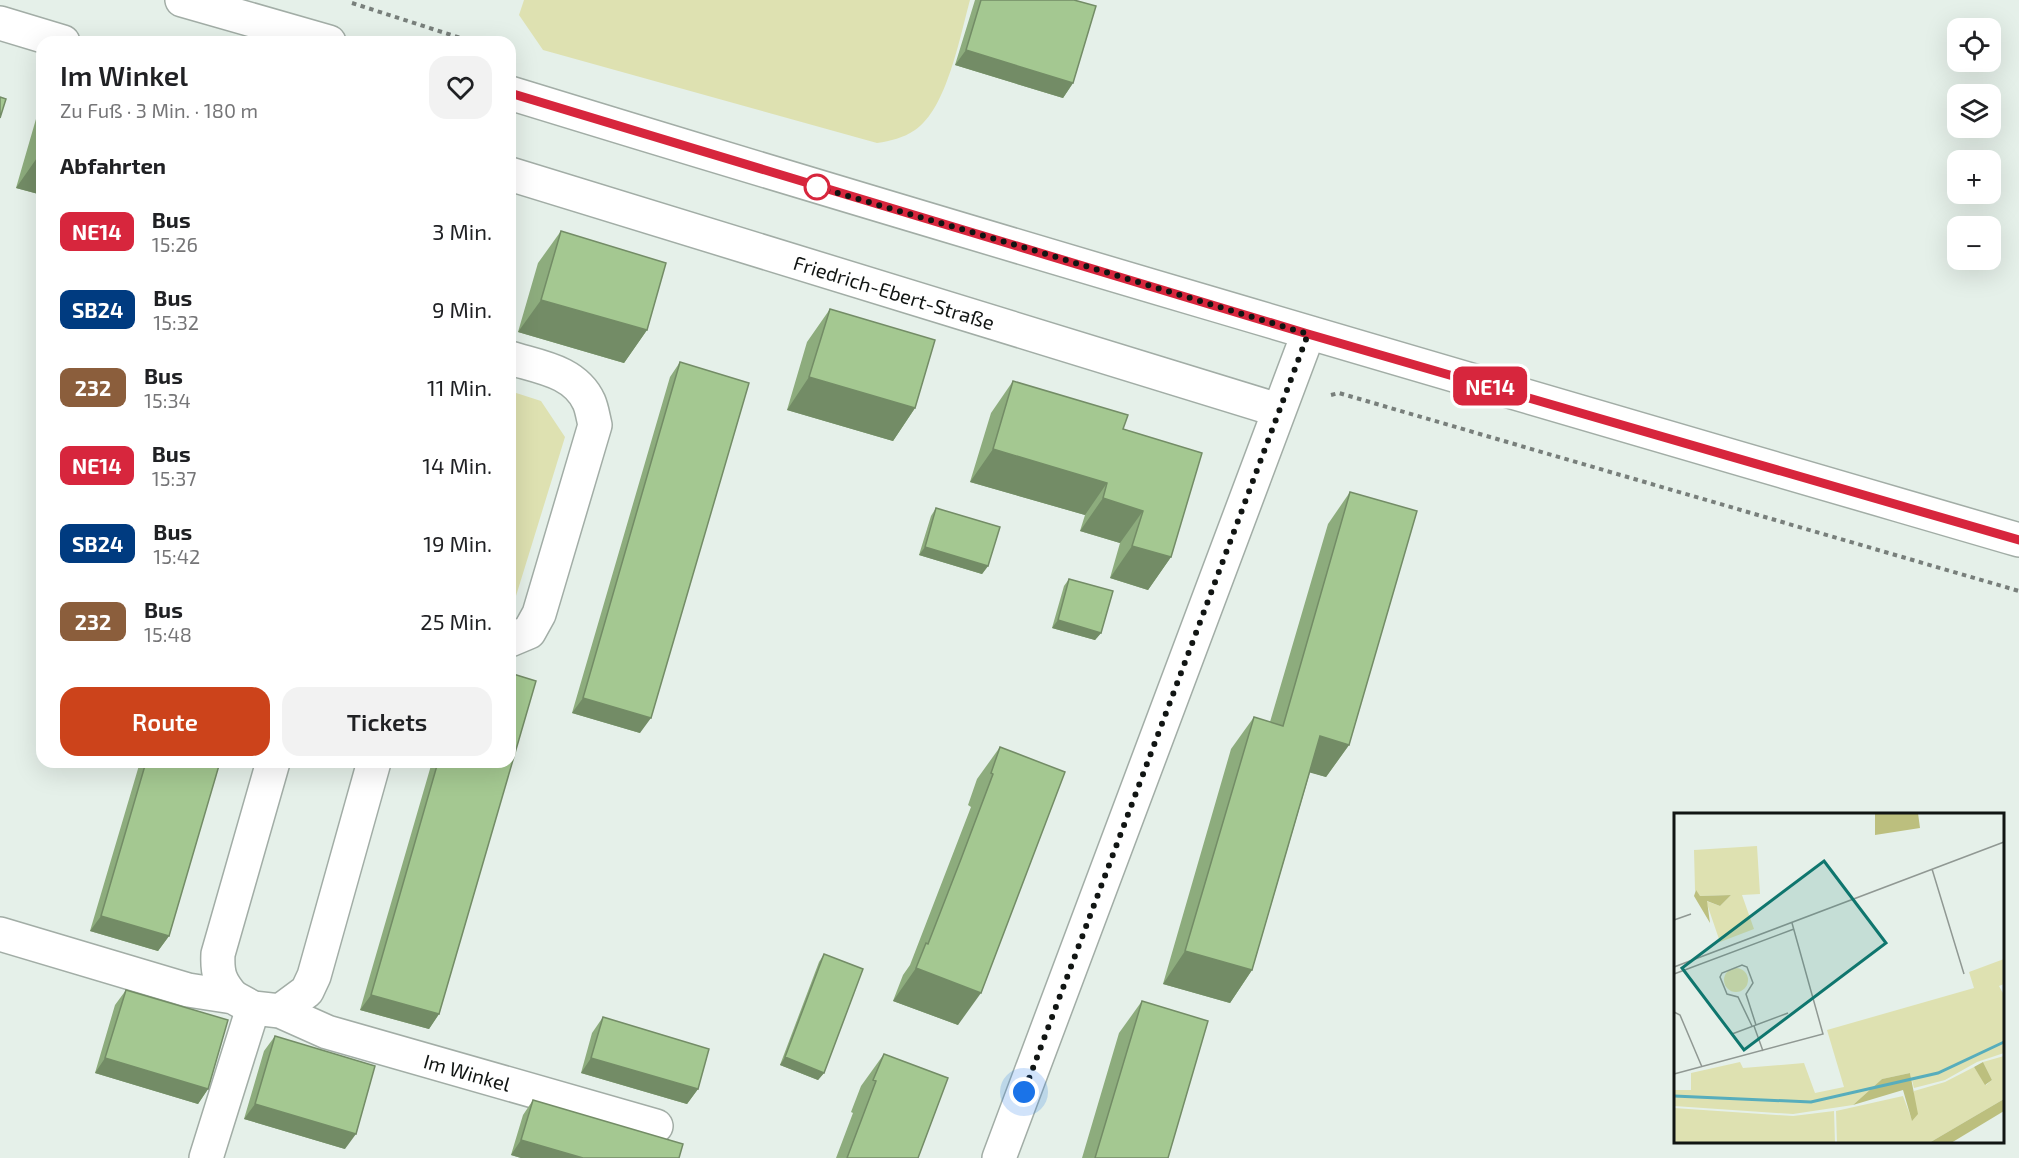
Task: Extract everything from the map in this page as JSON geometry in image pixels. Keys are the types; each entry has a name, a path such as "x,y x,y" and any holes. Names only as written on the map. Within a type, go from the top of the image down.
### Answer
{"street":[{"path":"182,0 308,36"},
{"path":"0,23 43,36"},
{"path":"516,95 1308,334 2019,540"},
{"name":"Friedrich-Ebert-Straße","path":"516,176 1278,410"},
{"path":"999,1158 1308,334"},
{"path":"516,359 563,374 578,387 589,402 595,425 539,614 529,632 516,637"},
{"path":"271,768 218,954 217,970 224,986 256,1005 308,991 372,768"},
{"name":"Im Winkel","path":"0,934 188,990 256,1005 327,1032 656,1125"},
{"path":"206,1158 256,1005"}],"path":[{"path":"342,0 454,36"},
{"path":"1278,410 1339,393 2019,591"}],"green space":[{"path":"524,0 970,0 951,71 936,106 915,130 897,139 877,143 543,50 519,15"},
{"path":"516,393 541,401 565,437 516,596"}],"building":[{"path":"981,0 1074,0 1096,6 1073,83 966,50"},
{"path":"0,97 6,99 0,118"},
{"path":"561,231 666,263 647,330 541,300"},
{"path":"830,309 935,340 915,408 809,377"},
{"path":"680,362 749,383 651,718 583,698"},
{"path":"1013,381 1128,415 1123,429 1202,453 1171,557 1132,546 1143,511 1103,498 1107,483 993,449"},
{"path":"1350,492 1417,511 1349,745 1320,736 1252,970 1185,951 1254,717 1283,726"},
{"path":"936,508 1000,527 988,566 925,547"},
{"path":"1069,579 1113,591 1101,633 1058,620"},
{"path":"516,675 536,681 516,750"},
{"path":"1000,747 1065,772 981,993 916,968 926,943 928,944 961,859 993,774 991,773"},
{"path":"144,768 218,768 169,936 101,916"},
{"path":"436,768 511,768 439,1014 371,995"},
{"path":"824,954 863,969 824,1073 785,1057"},
{"path":"126,990 228,1020 208,1089 105,1058"},
{"path":"1142,1001 1208,1021 1168,1158 1095,1158"},
{"path":"603,1017 709,1049 698,1089 591,1058"},
{"path":"275,1036 375,1066 356,1134 255,1104"},
{"path":"884,1054 948,1078 918,1158 847,1158 876,1081 873,1080"},
{"path":"533,1100 683,1144 679,1158 583,1158 521,1140"}],"bus line":[{"name":"NE14","path":"516,95 1308,334 2019,540"}],"route":[{"path":"817,187 1308,334 1024,1092"}]}
